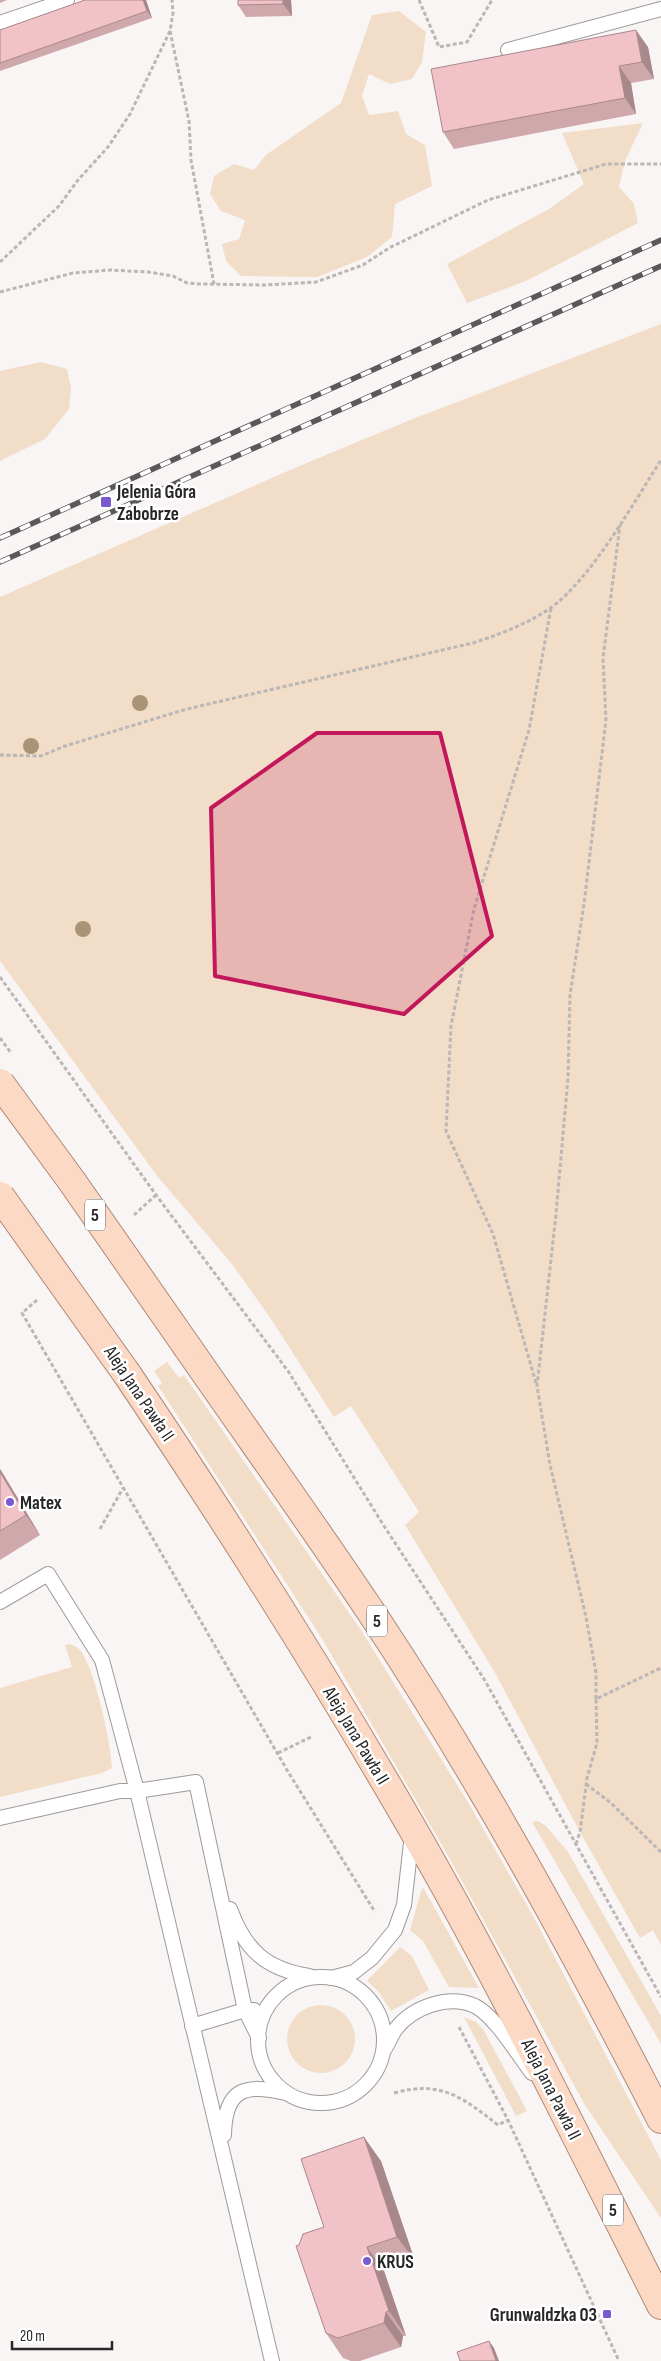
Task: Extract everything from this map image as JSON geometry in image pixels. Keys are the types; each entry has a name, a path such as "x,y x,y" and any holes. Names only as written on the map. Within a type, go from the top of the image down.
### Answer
{"main road":[{"name":"5","path":"0,1083 71,1180 377,1621 419,1687 548,1905 661,2119"},
{"name":"Aleja Jana Pawła II","path":"0,1196 127,1374 300,1639 412,1828 520,2025 661,2305"}],"lane":[{"path":"0,23 67,0"},
{"path":"508,50 661,9"},
{"path":"0,1602 48,1574 102,1660 137,1791 272,2361"},
{"path":"0,1818 120,1791 137,1791 196,1782 245,2010 259,2038"},
{"path":"216,1870 233,1917 250,1947 266,1963 288,1973 315,1978 330,1978 354,1972 372,1958 395,1930 404,1905 412,1828"},
{"path":"286,2093 270,2078 261,2059 259,2038 262,2018 273,1999 285,1988 300,1981 315,1978"},
{"path":"330,1978 350,1984 366,1995 378,2012 384,2031 384,2051"},
{"path":"224,2158 224,2113 233,2097 244,2091 261,2087 286,2093 305,2101 319,2103 346,2099 364,2087 377,2071 384,2051 396,2029 425,2006 446,2002 475,2006 490,2019 565,2114"},
{"path":"192,2026 245,2010 268,2009"}],"path":[{"path":"0,262 59,206 78,180 108,147 130,114 170,31 173,13 172,0"},
{"path":"419,0 438,47 467,42 492,0"},
{"path":"170,31 189,121 191,160 214,284"},
{"path":"0,292 73,274 110,270 148,272 172,276 187,283 266,285 316,282 363,265 389,248 488,200 606,164 661,164"},
{"path":"0,755 41,756 65,746 186,709 473,643 512,630 551,608 589,567 620,525 661,460"},
{"path":"536,1386 556,1214 568,1078 570,995 584,904 605,729 603,658 620,525"},
{"path":"551,608 529,730 474,909 451,1026 446,1131 493,1234 536,1386 550,1465 586,1617 596,1673 598,1743 586,1784 580,1832 575,1844"},
{"path":"0,977 156,1195 288,1371 384,1526 484,1679 661,1997"},
{"path":"126,1222 156,1195"},
{"path":"44,1293 22,1313 278,1753 378,1918"},
{"path":"100,1529 124,1488"},
{"path":"596,1699 661,1668"},
{"path":"278,1753 311,1737"},
{"path":"586,1784 611,1803 661,1852"},
{"path":"458,2024 508,2120 619,2361"},
{"path":"394,2093 414,2087 429,2088 461,2098 498,2125 508,2120"}],"highlighted area":[{"path":"317,733 440,733 492,936 404,1014 215,976 211,808"}],"shaded area":[{"path":"399,11 426,32 422,62 412,79 390,84 369,74 362,96 369,115 398,111 406,134 425,145 432,186 395,204 392,237 367,257 317,277 241,276 226,261 222,244 239,239 245,220 221,211 210,194 214,176 234,164 254,170 266,155 341,103 372,15"},
{"path":"643,123 625,161 619,187 634,204 638,223 526,281 467,303 447,264 549,209 584,184 562,133"},
{"path":"661,324 661,1945 653,1930 640,1938 580,1832 494,1671 405,1525 419,1512 351,1406 334,1417 273,1322 232,1264 158,1177 0,961 0,597 297,467 410,420"},
{"path":"41,362 67,369 71,388 69,409 45,439 0,461 0,371"},
{"path":"167,1362 179,1378 184,1375 361,1630 469,1804 532,1914 661,2160 661,2218 585,2105 446,1852 321,1637 158,1386 162,1383 154,1371"},
{"path":"70,1644 80,1650 91,1673 105,1725 112,1768 102,1773 0,1797 0,1688 72,1667 65,1645"},
{"path":"538,1821 546,1826 568,1852 661,2016 661,2044 532,1822"},
{"path":"422,1888 479,1988 449,1987 423,1941 410,1930"},
{"path":"400,1947 412,1956 429,1990 391,2011 378,1991 367,1981"},
{"path":"314,2005 328,2005 340,2010 350,2020 355,2032 355,2046 350,2058 340,2068 328,2073 314,2073 302,2068 292,2058 287,2046 287,2032 292,2020 302,2010"},
{"path":"464,2017 476,2022 483,2029 527,2111 516,2116"}],"building":[{"path":"85,0 143,0 147,11 0,63 0,30"},
{"path":"238,0 283,0 283,4 238,5"},
{"path":"636,30 642,62 619,66 625,98 443,132 431,69"},
{"path":"0,1472 26,1515 0,1531"},
{"name":"KRUS","path":"364,2137 397,2237 367,2247 389,2311 386,2312 384,2323 338,2338 326,2333 296,2246 299,2245 303,2234 324,2227 301,2159"},
{"path":"489,2341 496,2361 460,2361 457,2352"}],"railway":[{"path":"0,538 661,240"},
{"path":"0,562 661,266"}],"place":[{"name":"Jelenia Góra Zabobrze","path":"106,502"},
{"name":"Matex","path":"10,1502"},
{"name":"KRUS","path":"367,2261"},
{"name":"Grunwaldzka 03","path":"607,2314"}]}
